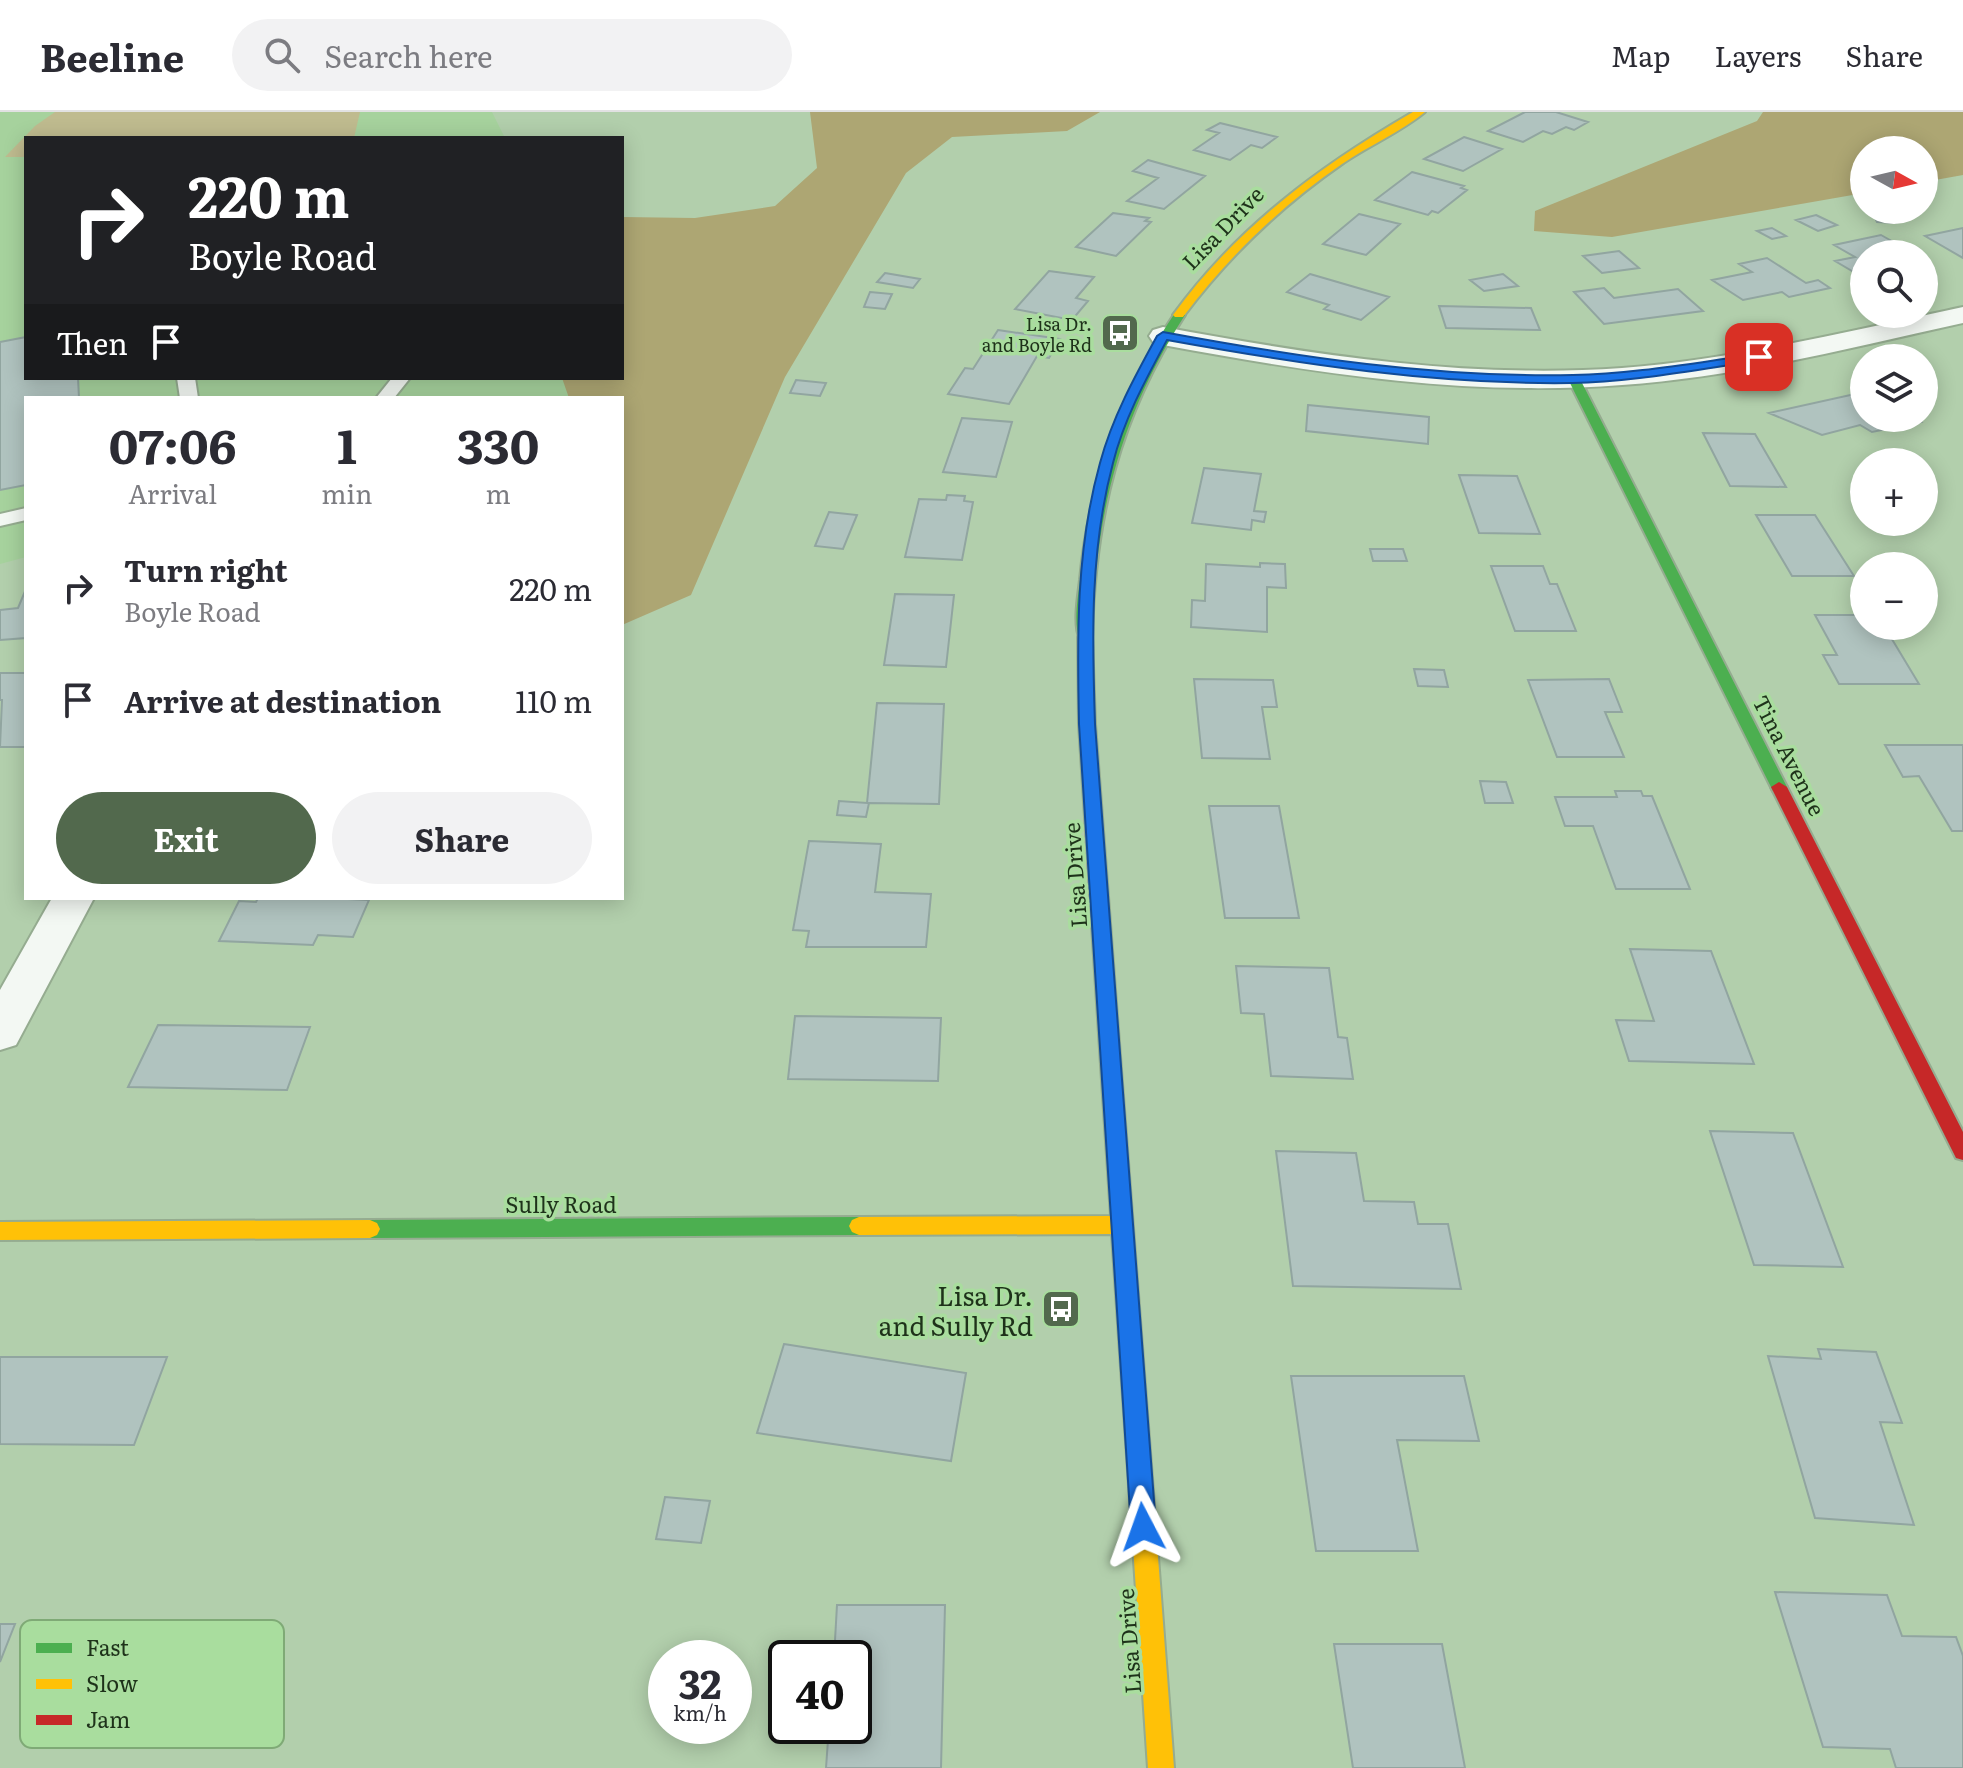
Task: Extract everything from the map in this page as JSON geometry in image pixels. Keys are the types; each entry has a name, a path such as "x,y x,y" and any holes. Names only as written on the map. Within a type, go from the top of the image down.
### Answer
{"street":[{"name":"Lisa Drive","path":"1161,1768 1087,724 1084,624 1091,535 1107,461 1132,394 1163,336 1202,280 1264,214 1339,158 1381,131 1420,112"},
{"path":"1163,336 1302,361 1363,368 1491,378 1574,379 1625,376 1784,353 1963,315"},
{"name":"Tina Avenue","path":"1574,379 1963,1152"},
{"path":"0,1032 72,900"},
{"name":"Sully Road","path":"0,1231 1122,1225"}],"lane":[{"path":"387,396 399,380"},
{"path":"0,520 24,514"}],"shaded area":[{"path":"0,112 492,112 504,136 24,136 24,380 622,380 622,396 24,396 24,558 0,564"},
{"path":"55,112 360,112 354,136 25,136"},
{"path":"810,112 1100,112 1067,131 952,137 906,173 785,377 691,595 624,624 624,396 568,396 563,380 624,380 624,217 695,218 775,206 817,168"},
{"path":"1763,112 1963,112 1963,175 1938,179 1938,136 1850,136 1850,195 1612,237 1534,231 1535,211 1757,121"},
{"path":"24,137 24,157 5,157"}],"building":[{"path":"1525,112 1556,112 1588,122 1574,130 1566,127 1552,134 1543,131 1523,142 1488,131"},
{"path":"1220,123 1277,137 1262,148 1251,145 1230,160 1194,150 1219,133 1207,130"},
{"path":"1464,137 1502,149 1463,171 1424,159"},
{"path":"1148,160 1205,176 1164,209 1127,201 1158,178 1133,171"},
{"path":"1412,172 1464,186 1461,188 1467,190 1438,213 1432,211 1428,215 1375,200"},
{"path":"1113,213 1149,218 1145,221 1151,222 1116,256 1076,247"},
{"path":"1359,214 1400,224 1366,255 1323,244"},
{"path":"1816,215 1837,225 1818,231 1796,220"},
{"path":"1772,228 1786,236 1772,239 1757,231"},
{"path":"1963,228 1963,258 1938,244 1938,240 1925,236"},
{"path":"1881,235 1890,240 1858,240"},
{"path":"1850,242 1850,254 1834,245"},
{"path":"1619,251 1639,268 1602,273 1583,256"},
{"path":"1767,258 1806,283 1818,280 1830,288 1789,297 1782,292 1743,300 1712,280 1752,272 1739,264"},
{"path":"1850,258 1850,270 1835,261"},
{"path":"1049,271 1094,277 1076,298 1088,301 1072,320 1015,309"},
{"path":"885,273 920,279 913,288 877,282"},
{"path":"1310,274 1389,297 1361,320 1324,309 1329,305 1287,292"},
{"path":"1503,274 1518,286 1484,291 1470,280"},
{"path":"1604,288 1614,298 1678,289 1703,311 1604,324 1574,292"},
{"path":"870,292 892,294 885,309 864,307"},
{"path":"1439,306 1531,308 1540,330 1446,328"},
{"path":"998,330 1060,339 1049,358 1037,356 1009,404 948,394 965,368 973,369"},
{"path":"24,337 24,380 78,380 79,396 24,396 24,485 0,490 0,342"},
{"path":"796,380 826,383 820,396 790,393"},
{"path":"1850,395 1850,428 1822,435 1769,413"},
{"path":"1308,405 1429,417 1428,444 1306,431"},
{"path":"962,418 1012,422 996,477 943,472"},
{"path":"1703,433 1755,434 1786,487 1730,486"},
{"path":"1204,468 1261,474 1254,511 1266,512 1264,522 1252,520 1251,530 1192,523"},
{"path":"1459,475 1517,476 1540,534 1479,533"},
{"path":"947,495 965,496 964,501 973,502 962,560 905,557 919,499 946,500"},
{"path":"829,512 857,515 843,549 815,546"},
{"path":"1756,515 1815,515 1850,570 1850,576 1792,576"},
{"path":"1370,549 1403,549 1407,561 1373,561"},
{"path":"1260,563 1285,564 1286,588 1267,587 1267,632 1191,627 1192,600 1205,601 1206,564 1260,567"},
{"path":"1491,566 1543,566 1550,584 1557,584 1576,631 1515,631"},
{"path":"24,594 24,638 0,640 0,610 18,608"},
{"path":"895,594 954,595 946,667 884,665"},
{"path":"1815,615 1850,615 1850,640 1892,640 1919,684 1839,684 1823,655 1837,655"},
{"path":"1414,669 1444,670 1448,687 1418,686"},
{"path":"0,673 24,673 24,747 0,747"},
{"path":"1194,679 1273,680 1277,707 1262,707 1270,759 1202,758"},
{"path":"1609,679 1622,712 1605,712 1624,757 1557,757 1528,680"},
{"path":"877,703 944,704 939,804 869,803 866,817 837,815 839,801 867,803"},
{"path":"1885,745 1963,745 1963,831 1952,831 1919,776 1903,777"},
{"path":"1480,781 1506,782 1513,803 1485,803"},
{"path":"1615,791 1641,791 1643,796 1652,796 1690,889 1616,889 1593,826 1565,826 1555,797 1617,797"},
{"path":"1209,806 1279,806 1299,918 1225,918"},
{"path":"809,841 881,844 875,892 931,894 926,947 806,947 809,931 793,930"},
{"path":"369,900 353,937 318,935 313,945 219,941 239,901"},
{"path":"1630,949 1711,951 1754,1064 1629,1061 1616,1020 1654,1021"},
{"path":"1236,966 1329,968 1338,1037 1347,1038 1353,1079 1271,1076 1264,1014 1241,1013"},
{"path":"795,1016 941,1018 938,1081 788,1079"},
{"path":"158,1025 310,1027 287,1090 128,1087"},
{"path":"1710,1131 1793,1133 1843,1267 1754,1265"},
{"path":"1276,1151 1356,1153 1364,1201 1414,1202 1418,1224 1448,1224 1461,1289 1293,1286"},
{"path":"784,1344 966,1373 951,1461 757,1433"},
{"path":"1818,1349 1876,1352 1902,1423 1880,1422 1914,1525 1815,1518 1768,1356 1821,1359"},
{"path":"0,1357 167,1357 134,1445 0,1444"},
{"path":"1291,1376 1464,1376 1479,1441 1397,1440 1418,1551 1316,1551"},
{"path":"665,1497 710,1501 701,1543 656,1539"},
{"path":"1775,1592 1887,1595 1902,1636 1956,1637 1963,1656 1963,1768 1896,1768 1890,1749 1823,1747"},
{"path":"837,1605 945,1605 941,1768 826,1768 828,1744 872,1744 872,1640 835,1640"},
{"path":"0,1624 15,1624 0,1662"},
{"path":"1334,1644 1442,1644 1465,1768 1353,1768"}],"traffic: fast":[{"path":"1085,637 1090,551 1106,468 1136,389 1179,315"},
{"path":"1574,379 1779,787"},
{"path":"370,1229 859,1226"}],"traffic: slow":[{"path":"1179,315 1230,253 1258,225 1351,153 1420,112"},
{"path":"1113,1096 1161,1768"},
{"path":"859,1226 1122,1225"},
{"path":"0,1231 370,1229"}],"traffic: jam":[{"path":"1085,637 1087,724 1113,1096"},
{"path":"1779,787 1963,1152"}],"place":[{"name":"Lisa Dr. and Boyle Rd","path":"1120,333"},
{"name":"Lisa Dr. and Sully Rd","path":"1061,1309"}],"route":[{"path":"1143,1527 1087,724 1084,624 1091,535 1107,461 1132,394 1163,336 1302,361 1491,378 1625,376 1759,357"}]}
